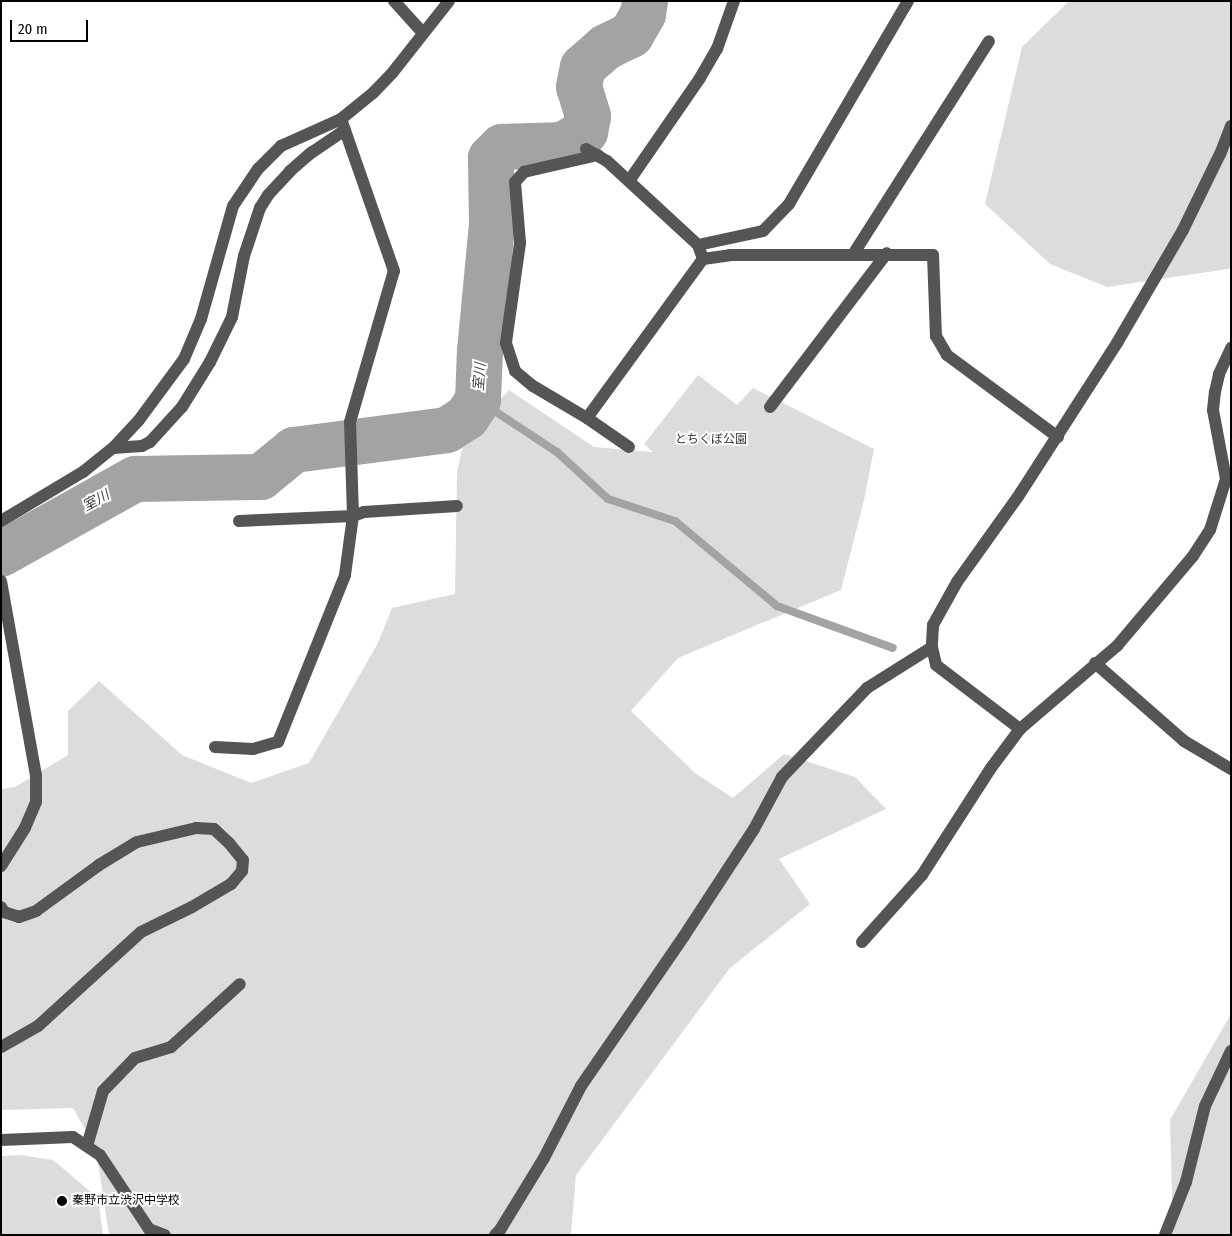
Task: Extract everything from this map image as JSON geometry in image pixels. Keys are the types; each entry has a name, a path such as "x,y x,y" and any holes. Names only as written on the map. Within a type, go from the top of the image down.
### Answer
{"street":[{"path":"394,1 423,33"},
{"path":"113,448 142,446 150,442 182,407 210,362 232,317 246,249 260,208 268,195 290,171 343,125 393,72 449,1"},
{"path":"629,181 700,78 717,49 734,1"},
{"path":"698,245 763,231 789,204 908,1"},
{"path":"854,254 989,41"},
{"path":"215,747 253,749 278,742 345,575 353,516 350,422 394,271 343,125"},
{"path":"1,522 83,472 113,448 144,414 184,359 201,320 233,206 258,169 281,146 343,125"},
{"path":"1020,729 955,682 936,665 932,647 933,625 958,582 1058,437 1117,343 1183,230 1220,154 1231,126"},
{"path":"586,149 598,155 629,181 698,245 703,259"},
{"path":"598,155 524,172 515,182 520,243 506,344 516,371 533,386 587,418 629,447"},
{"path":"770,407 887,253"},
{"path":"587,418 703,259 730,255 887,253 933,255 936,336 947,355 1058,437"},
{"path":"862,942 922,875 990,768 1020,729 1117,646 1194,556 1210,530 1226,480 1213,410 1219,374 1231,348"},
{"path":"239,521 353,516 364,512 458,506"},
{"path":"1,866 25,828 36,802 36,776 2,582"},
{"path":"495,1235 500,1230 544,1158 581,1086 743,846 782,777 867,688 932,647"},
{"path":"1095,663 1184,741 1231,769"},
{"path":"1,907 4,912 19,917 36,912 99,865 137,842 196,828 214,829 230,843 243,860 242,871 231,884 192,907 141,932 38,1026 1,1047"},
{"path":"87,1146 103,1091 135,1058 171,1047 240,984"},
{"path":"1165,1235 1186,1182 1205,1106 1231,1050"},
{"path":"1,1140 73,1137 100,1154 148,1228 165,1235"}],"green space":[{"path":"1069,1 1231,1 1231,266 1228,269 1107,287 1050,264 985,204 1022,47"},
{"name":"とちくぼ公園","path":"698,375 737,405 753,388 874,449 864,500 841,590 678,658 631,711 695,773 733,798 784,754 855,777 886,809 779,859 810,904 730,968 576,1175 571,1235 109,1235 98,1162 86,1131 73,1108 1,1110 1,789 15,787 68,755 68,711 99,681 182,755 251,783 309,763 378,643 392,608 455,594 457,472 465,437 509,390 594,447 653,452 644,444"},
{"path":"1231,1014 1231,1235 1173,1235 1170,1120"},
{"name":"秦野市立渋沢中学校","path":"20,1155 53,1160 98,1198 103,1235 1,1235 1,1156"}],"waterway":[{"name":"室川","path":"1,554 135,479 261,477 294,450 447,430 467,417 478,400 480,351 492,224 491,158 502,147 563,145 585,132 588,116 579,87 583,67 606,47 631,35 643,14 645,1"},
{"path":"478,400 557,452 608,499 675,521 777,606 893,648"}],"place":[{"name":"秦野市立渋沢中学校","path":"62,1201"}]}
